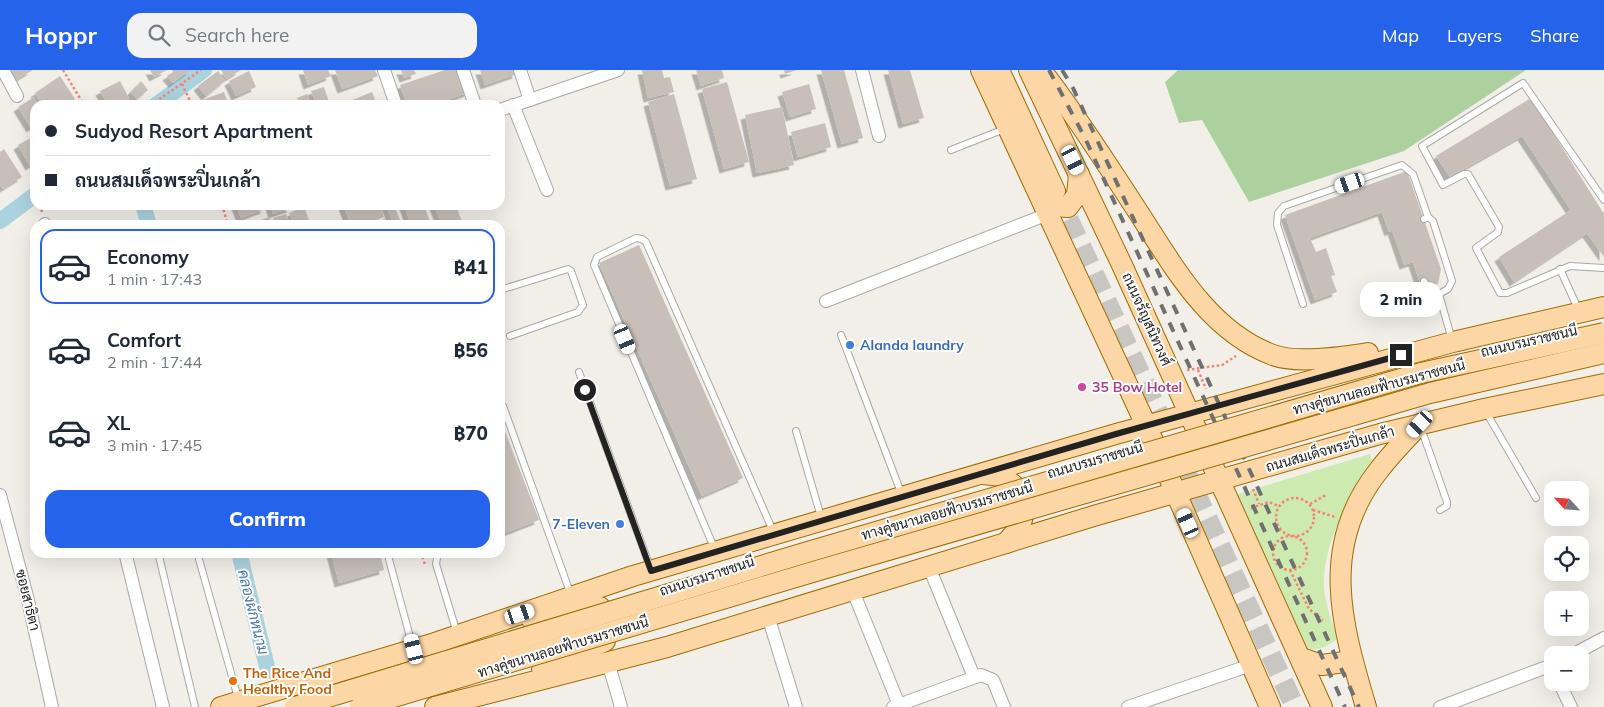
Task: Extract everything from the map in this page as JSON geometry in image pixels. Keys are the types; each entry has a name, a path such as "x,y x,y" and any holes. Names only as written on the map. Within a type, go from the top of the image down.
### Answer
{"main road":[{"path":"980,70 1008,128 1047,192 1048,214 1146,425 1270,707"},
{"path":"999,70 1053,206 1068,207 1077,195 1079,174"},
{"name":"ถนนจรัญสนิทวงศ์","path":"1029,70 1190,414 1322,707"},
{"path":"1041,70 1069,106 1187,286 1233,332 1275,356 1304,358 1332,358 1453,342"},
{"path":"1190,414 1367,364 1604,306"},
{"name":"ถนนบรมราชชนนี","path":"464,632 581,611 639,597 808,544 1419,366 1604,324"},
{"name":"ทางคู่ขนานลอยฟ้าบรมราชชนนี","path":"295,707 820,548 1421,373 1604,333"},
{"name":"ทางคู่ขนานลอยฟ้าบรมราชชนนี","path":"360,707 826,568 1430,393 1604,353"},
{"path":"434,707 471,702 622,635 1430,403 1604,363"},
{"path":"1367,364 1350,380 1345,398 1349,413 1360,427 1380,434"},
{"name":"ถนนสมเด็จพระปิ่นเกล้า","path":"1175,494 1380,434 1484,409 1604,384"},
{"name":"ถนนบรมราชชนนี","path":"230,704 414,649 651,571 1146,425 1190,414"},
{"path":"1366,707 1352,661 1339,588 1345,539 1362,494 1373,478 1420,424"},
{"path":"1079,445 1100,446 1118,462 1124,479 1117,499 1101,514"},
{"path":"983,474 1002,476 1021,491 1026,508 1020,528 1006,543"},
{"path":"500,688 667,647 1101,514 1175,494"},
{"path":"1301,658 1322,665 1352,661"}],"street":[{"path":"3,70 17,96"},
{"path":"384,70 394,100"},
{"path":"463,70 473,100"},
{"path":"520,70 530,100"},
{"path":"505,108 618,70"},
{"path":"862,70 879,136"},
{"path":"513,105 547,190"},
{"path":"826,301 1048,214"},
{"name":"ซอยสาธิตา","path":"0,495 27,596 52,707"},
{"path":"126,558 163,707"},
{"path":"929,567 974,677"},
{"path":"854,591 896,706 981,675 993,680 1004,707"},
{"path":"768,616 796,707"},
{"path":"1589,646 1604,638"},
{"path":"608,662 622,707"},
{"path":"1128,707 1251,665"},
{"path":"1440,707 1544,670"},
{"path":"1563,691 1571,707"}],"lane":[{"path":"1604,200 1523,83 1422,145 1422,150 1443,184 1468,174 1499,227 1499,231 1476,248 1498,291 1507,293 1576,265 1604,268"},
{"path":"951,150 1008,128"},
{"path":"1303,304 1277,225 1278,213 1284,206 1402,165 1413,174 1426,218 1433,221 1452,279 1448,289 1439,294 1429,293 1424,281"},
{"path":"715,552 594,265 596,257 636,238 646,242 774,535"},
{"path":"505,288 568,269 571,271 583,305 578,312 510,336"},
{"path":"1560,270 1579,312"},
{"path":"1439,294 1453,342"},
{"path":"841,335 902,497"},
{"path":"579,372 651,571"},
{"path":"1484,409 1536,498"},
{"path":"505,412 571,596"},
{"path":"1420,424 1447,502 1447,506 1440,510"},
{"path":"796,431 822,520"},
{"path":"159,558 195,707"},
{"path":"198,558 230,704"},
{"path":"389,558 414,649"},
{"path":"437,558 436,564 464,632"}],"path":[{"path":"63,70 81,100"},
{"path":"159,100 200,70"},
{"path":"181,84 191,100"},
{"path":"1186,370 1222,365 1236,356"},
{"path":"1197,369 1206,389"},
{"path":"1253,489 1259,504"},
{"path":"1310,504 1326,495"},
{"path":"1278,506 1275,514 1278,527 1282,532 1294,537 1303,542 1306,558 1300,566 1290,570 1284,569 1276,562 1273,551 1278,541 1288,536 1294,537 1306,532 1310,528 1314,516 1313,510 1305,500 1293,497 1286,499 1278,506"},
{"path":"1243,512 1268,502 1278,506"},
{"path":"1313,510 1340,518"},
{"path":"1290,570 1309,609 1323,620"}],"green space":[{"path":"1178,70 1526,70 1404,151 1249,202 1202,120 1179,123 1165,82"},
{"path":"1370,454 1372,461 1354,490 1338,522 1327,557 1324,590 1337,639 1320,648 1306,648 1301,646 1235,495"}],"building":[{"path":"7,70 33,70 14,81"},
{"path":"150,70 167,70 154,77"},
{"path":"172,70 191,70 173,83 167,76 173,72"},
{"path":"221,70 241,70 226,79"},
{"path":"303,70 328,70 331,76 308,85"},
{"path":"335,70 375,70 378,76 342,89"},
{"path":"401,70 414,70 416,74 404,78"},
{"path":"445,70 461,70 469,92 448,100 405,100 400,85"},
{"path":"480,70 516,70 517,74 485,85"},
{"path":"642,70 662,70 664,78 670,77 674,92 648,98"},
{"path":"696,70 722,70 724,78 701,86"},
{"path":"784,70 797,70 785,74"},
{"path":"821,70 844,70 863,138 842,144"},
{"path":"888,70 910,70 924,118 903,124"},
{"path":"218,71 225,81 206,96 198,86"},
{"path":"249,71 256,87 236,96 229,81"},
{"path":"60,76 75,99 39,100 35,93"},
{"path":"120,81 130,100 105,100 100,91"},
{"path":"141,81 148,90 137,99 131,92"},
{"path":"727,82 749,162 724,169 702,89"},
{"path":"809,84 816,109 790,117 782,92"},
{"path":"324,87 328,100 315,100 311,91"},
{"path":"224,92 227,100 203,100"},
{"path":"372,92 375,100 352,100"},
{"path":"307,94 309,100 298,100 297,98"},
{"path":"674,94 697,179 670,186 648,102"},
{"path":"34,97 36,100 30,100 30,126 18,107"},
{"path":"1531,98 1604,214 1604,257 1587,233 1514,282 1499,257 1571,210 1522,136 1450,177 1436,156"},
{"path":"782,107 794,165 757,173 745,115"},
{"path":"825,123 831,147 798,157 791,132"},
{"path":"29,139 30,141 30,166 18,145"},
{"path":"4,149 22,177 3,189 0,184 0,152"},
{"path":"1407,171 1441,269 1438,284 1426,288 1424,282 1420,283 1413,262 1404,265 1392,230 1389,232 1382,212 1310,238 1316,252 1326,248 1335,275 1331,276 1337,292 1315,300 1285,215"},
{"path":"238,210 262,210 241,218"},
{"path":"272,210 285,210 273,214"},
{"path":"296,210 305,210 309,220 292,220 289,213"},
{"path":"345,210 382,210 384,217 376,220 349,220"},
{"path":"388,210 396,210 400,220 392,220"},
{"path":"406,210 426,210 429,220 409,220"},
{"path":"436,210 458,210 461,220 440,220"},
{"path":"286,214 288,220 274,220 273,218"},
{"path":"639,245 743,478 702,496 599,263"},
{"path":"505,431 539,520 505,533"},
{"path":"333,558 381,558 384,570 339,583"}],"waterway":[{"path":"163,100 204,70"},
{"path":"0,221 30,199"},
{"name":"คลองผักหนาม","path":"144,210 148,220"},
{"name":"คลองผักหนาม","path":"240,558 268,671"}],"tunnel":[{"path":"1056,192 1295,707"}],"railway":[{"path":"1049,70 1085,138 1345,707"},
{"path":"1062,70 1073,88 1359,707"}],"place":[{"name":"Alanda laundry","path":"850,345"},
{"name":"35 Bow Hotel","path":"1082,387"},
{"name":"7-Eleven","path":"620,524"},
{"name":"The Rice And Healthy Food","path":"233,681"}],"route":[{"path":"585,390 651,571 1116,434 1401,355"}]}
